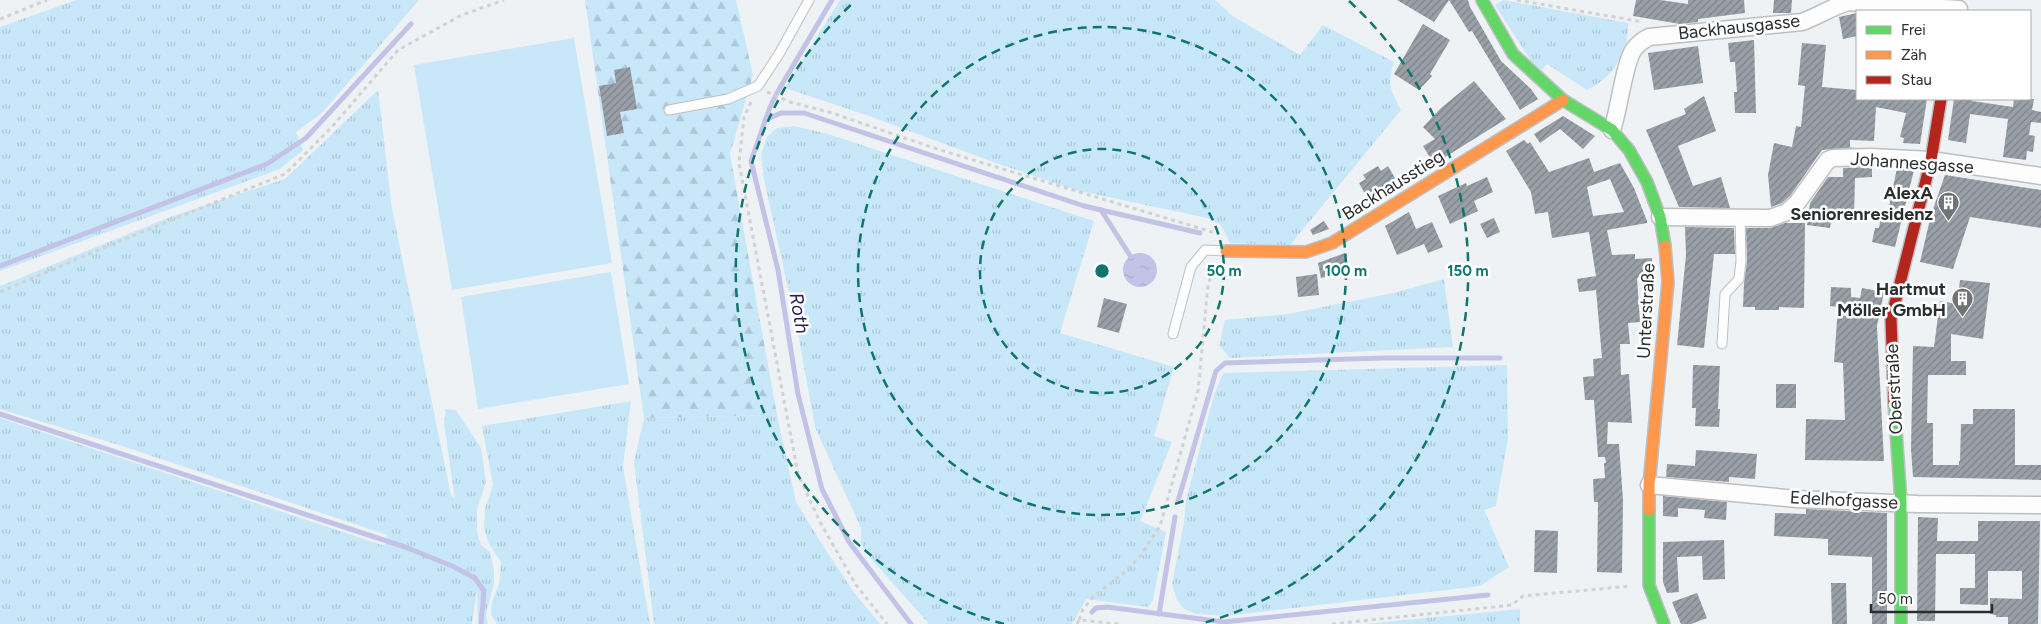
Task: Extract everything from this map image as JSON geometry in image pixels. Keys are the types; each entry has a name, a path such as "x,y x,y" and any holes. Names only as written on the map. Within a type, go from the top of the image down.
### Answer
{"street":[{"name":"Unterstraße","path":"1482,0 1513,54 1563,100 1612,130 1629,150 1647,182 1660,217 1666,251 1668,282 1648,485 1649,585"},
{"name":"Backhausgasse","path":"1612,130 1618,114 1628,60 1633,50 1641,41 1649,36 1802,22 1848,2 1959,7"},
{"name":"Backhausstieg","path":"1226,251 1306,252 1332,244 1563,100"},
{"name":"Oberstraße","path":"1901,624 1901,503 1891,353 1891,319 1931,160 1941,100"},
{"name":"Johannesgasse","path":"1660,217 1770,218 1787,212 1797,202 1828,160 1833,158 1931,160 2041,176"},
{"name":"Edelhofgasse","path":"1648,485 1797,499 2041,505"},
{"path":"1649,585 1664,624"}],"lane":[{"path":"669,110 728,99 758,86 779,54 809,0"},
{"path":"1722,344 1724,298 1729,289 1737,283 1740,272 1740,218"},
{"path":"1174,334 1191,267 1205,250 1226,251"}],"path":[{"path":"0,19 47,0"},
{"path":"0,292 110,244 285,174 331,128 398,50 462,15 504,0"},
{"path":"1517,0 1650,23"},
{"path":"758,86 744,117 739,163 798,474 820,522 856,585 887,624"},
{"path":"768,92 783,99 854,120 958,156 1221,235 1226,251 1220,256 1213,269 1208,285 1198,391 1160,526 1141,555 1126,571 1093,597 1083,609 1078,622 1118,624"},
{"path":"1332,624 1512,605 1522,596 1649,585"}],"green space":[{"path":"76,0 419,0 322,113 296,132 303,150 280,169 0,271 0,27"},
{"path":"585,0 736,0 753,75 730,154 777,415 644,418"},
{"path":"840,0 1215,0 1234,17 1300,55 1323,25 1394,62 1390,82 1394,97 1401,110 1290,245 1230,243 1221,225 1207,218 1075,190 785,88"},
{"path":"1503,0 1628,23 1626,45 1618,63 1605,78 1587,90 1547,64 1542,70 1531,61 1495,5"},
{"path":"574,38 612,263 452,290 414,65"},
{"path":"378,90 392,209 451,495 455,499 444,424 446,409 456,410 481,448 486,482 477,510 477,532 481,545 490,552 494,571 494,583 486,615 488,624 478,624 477,590 472,624 0,624 0,418 385,546 387,535 122,446 0,409 0,286 170,217 285,179"},
{"path":"794,126 828,134 1094,221 1060,333 1174,367 1154,436 1172,442 1140,521 1166,532 1153,600 1148,607 1086,599 1072,624 929,624 865,552 861,542 861,528 815,427 797,328 764,180 761,154 767,137 777,128"},
{"path":"611,272 629,384 478,409 461,297"},
{"path":"1444,279 1453,347 1230,358 1219,345 1225,320 1288,314 1393,293"},
{"path":"1507,365 1508,439 1496,506 1484,510 1509,567 1480,586 1226,616 1196,614 1184,609 1177,600 1172,584 1184,522 1186,500 1214,395 1223,373"},
{"path":"631,401 623,467 650,624 497,624 491,615 492,602 499,584 501,562 489,544 484,528 485,509 493,485 482,426"},
{"path":"777,415 796,502 853,591 880,624 654,624 634,462 644,418"},
{"path":"1520,609 1520,624 1364,624"}],"water":[{"path":"1140,253 1152,258 1157,270 1152,282 1140,287 1128,282 1123,270 1128,258"}],"building":[{"path":"1397,0 1449,0 1434,22"},
{"path":"1449,0 1468,0 1470,7 1501,61 1531,89 1538,99 1520,110 1472,31 1469,32"},
{"path":"1636,0 1660,0 1688,4 1688,0 1744,0 1745,13 1698,19 1698,22 1680,24 1633,16"},
{"path":"1774,0 1792,0 1791,13 1773,13"},
{"path":"1856,13 1856,36 1843,39 1839,17"},
{"path":"1423,24 1450,40 1430,74 1432,76 1419,90 1394,74"},
{"path":"1754,40 1756,113 1735,113 1734,92 1737,92 1735,62 1730,62 1728,43"},
{"path":"1802,43 1826,45 1822,87 1856,90 1856,100 1927,100 1920,144 1903,143 1904,138 1900,137 1906,113 1876,107 1874,141 1850,140 1850,147 1856,147 1822,150 1790,196 1782,203 1771,207 1768,175 1774,143 1792,147 1796,126 1801,127 1805,86 1798,85"},
{"path":"1698,46 1703,83 1654,90 1648,53"},
{"path":"630,67 637,109 620,112 624,133 607,136 599,86 616,83 614,70"},
{"path":"1474,81 1506,119 1434,164 1423,146 1435,139 1423,127 1441,108"},
{"path":"1704,96 1716,131 1678,146 1693,186 1721,177 1730,208 1679,207 1646,130 1686,114 1684,109"},
{"path":"2034,99 2032,110 2041,112 2041,123 2031,122 2029,135 2035,136 2033,152 2027,151 2026,160 2003,157 2008,119 1970,114 1966,143 1948,140 1954,100 1972,100 2013,107 2014,100"},
{"path":"1563,116 1595,136 1583,149 1560,129 1540,143 1534,134"},
{"path":"1524,140 1528,144 1530,142 1549,172 1589,158 1594,172 1620,163 1634,188 1647,221 1647,223 1607,230 1612,255 1635,254 1635,259 1652,258 1653,277 1637,278 1640,322 1628,323 1630,344 1620,344 1621,375 1629,374 1632,423 1608,422 1607,444 1619,444 1623,500 1622,573 1597,572 1598,502 1594,502 1593,479 1605,478 1604,463 1606,463 1605,457 1598,457 1594,400 1585,400 1583,377 1594,376 1593,359 1602,358 1596,290 1579,292 1577,279 1596,276 1589,232 1552,238 1548,212 1535,214 1531,192 1506,151","holes":["1610,179 1624,212 1593,216 1587,187"]},
{"path":"1378,166 1381,171 1388,166 1399,185 1370,203 1359,183 1366,179 1363,175"},
{"path":"1872,167 1872,177 1855,178 1854,215 1832,215 1830,228 1807,225 1810,203 1828,177 1843,177 1843,168"},
{"path":"1897,168 1914,170 1895,247 1872,242 1875,228 1879,228 1881,216 1887,217"},
{"name":"AlexA Seniorenresidenz","path":"1945,175 2041,190 2041,228 1970,217 1953,269 1920,262 1931,215"},
{"path":"1487,177 1493,192 1474,201 1478,211 1450,224 1438,196 1466,183 1467,186"},
{"path":"1409,212 1416,229 1432,222 1443,247 1428,253 1424,244 1397,255 1385,226"},
{"path":"1494,218 1500,232 1487,238 1480,224"},
{"path":"1324,221 1329,229 1313,235 1310,230"},
{"path":"1785,223 1805,223 1804,308 1779,307 1779,310 1755,310 1755,307 1743,307 1747,261 1746,228 1770,228"},
{"path":"1685,227 1734,228 1735,254 1714,254 1704,348 1677,345 1686,255"},
{"path":"1345,253 1350,272 1321,278 1318,263"},
{"path":"1317,274 1319,295 1298,297 1296,277"},
{"path":"1960,280 1990,283 1983,339 1951,334 1951,361 1966,361 1966,375 1928,375 1927,423 1933,423 1933,465 1959,465 1961,424 1973,424 1973,409 2015,409 2015,465 2041,465 2041,480 1913,477 1911,449 1913,346 1934,347 1940,301 1957,304"},
{"path":"1831,287 1851,288 1851,297 1860,298 1862,288 1884,292 1877,326 1884,461 1805,460 1806,419 1845,420 1843,363 1834,362 1838,307 1830,306"},
{"path":"1104,298 1127,304 1119,333 1097,327"},
{"path":"1693,365 1720,366 1719,427 1695,426 1696,408 1692,408"},
{"path":"1776,384 1796,384 1796,408 1776,408"},
{"path":"1696,450 1757,454 1755,479 1729,477 1729,482 1666,477 1667,464 1695,466"},
{"path":"1663,496 1727,502 1726,520 1704,518 1705,510 1678,508 1678,517 1663,516"},
{"path":"1806,509 1887,513 1887,624 1872,624 1872,557 1828,555 1828,539 1774,536 1775,513 1806,514"},
{"path":"1918,517 1938,518 1937,541 1978,541 1978,521 2040,521 2038,624 2008,624 2008,617 1996,617 1996,615 1990,614 1990,598 2022,599 2022,571 1988,571 1988,605 1960,604 1960,588 1975,588 1975,554 1936,554 1935,621 1917,621"},
{"path":"1535,530 1558,531 1557,573 1534,572"},
{"path":"1724,540 1725,579 1703,580 1702,556 1677,557 1679,592 1667,593 1663,582 1663,542"},
{"path":"1831,583 1846,583 1847,624 1832,624"},
{"path":"1697,593 1707,618 1691,624 1681,624 1672,602"}],"waterway":[{"name":"Roth","path":"832,0 778,91 770,107 751,161 778,270 798,394 822,489 849,542 911,624"},
{"path":"0,266 267,164 306,138 411,24"},
{"path":"765,120 781,113 804,113 1084,206 1200,233"},
{"path":"1101,210 1131,257"},
{"path":"1178,501 1216,371 1225,363 1383,358 1500,358"},
{"path":"0,414 405,547 452,566 475,578 484,591 481,624"},
{"path":"1159,614 1175,517"},
{"path":"1092,612 1096,608 1107,607 1224,622 1488,595"}],"traffic: fast":[{"path":"1482,0 1513,54 1563,100 1612,130 1629,150 1647,182 1660,217 1665,246"},
{"path":"1894,402 1901,503 1901,624"},
{"path":"1649,510 1649,585 1664,624"}],"traffic: slow":[{"path":"1226,251 1306,252 1332,243 1563,100"},
{"path":"1649,510 1649,485 1668,282 1665,246"}],"traffic: jam":[{"path":"1894,402 1891,319 1931,160 1941,100"}],"place":[{"name":"AlexA Seniorenresidenz","path":"1949,222"},
{"name":"Hartmut Möller GmbH","path":"1962,318"}]}
